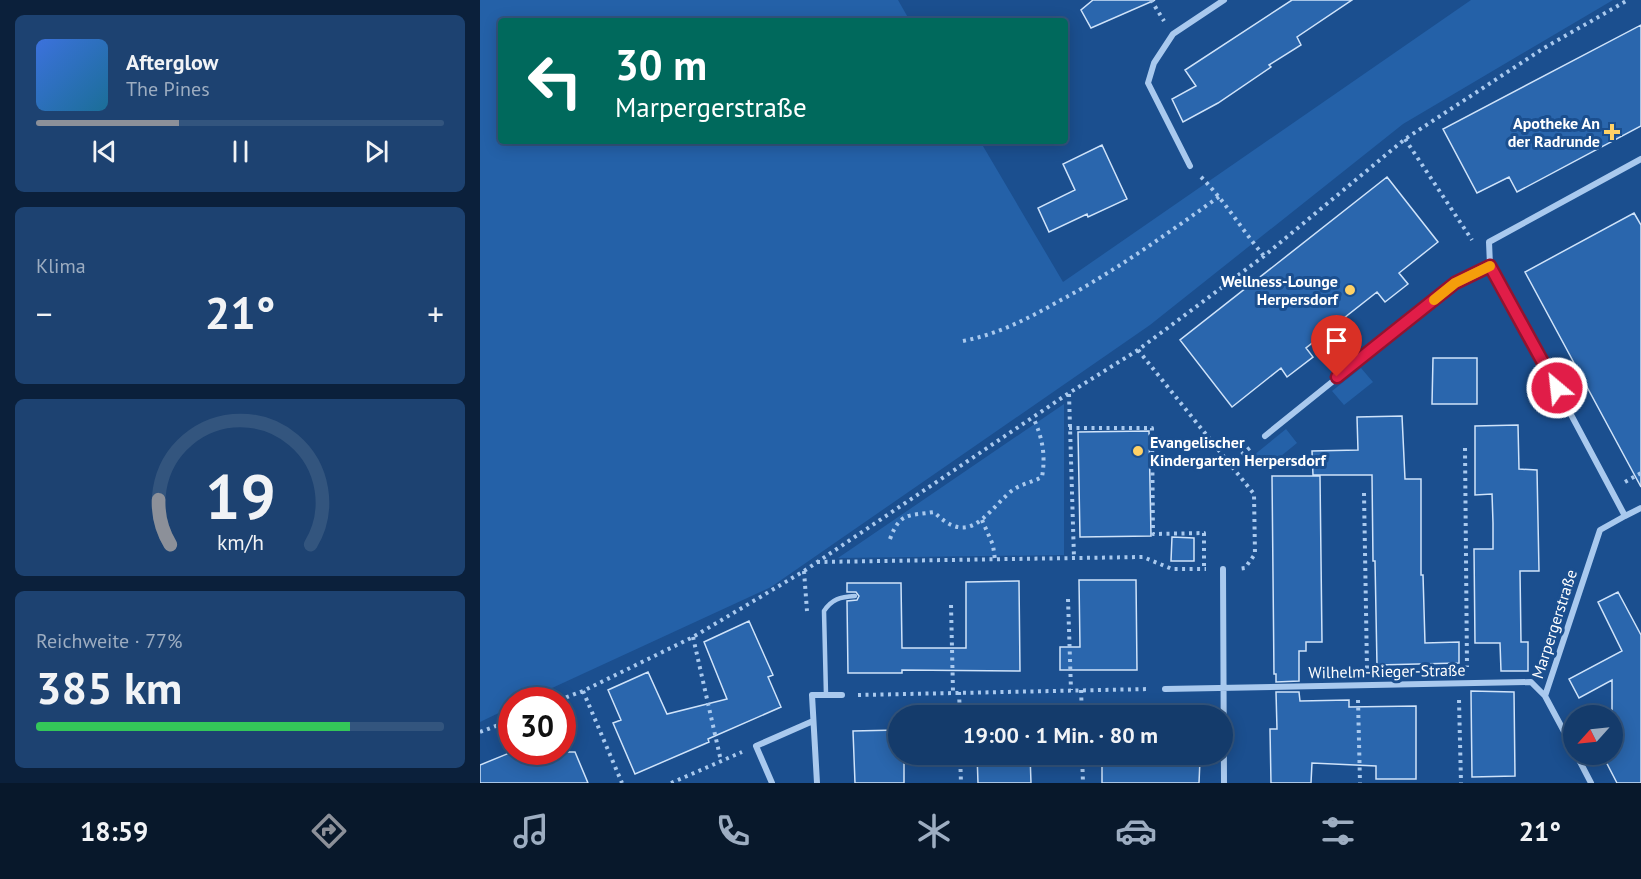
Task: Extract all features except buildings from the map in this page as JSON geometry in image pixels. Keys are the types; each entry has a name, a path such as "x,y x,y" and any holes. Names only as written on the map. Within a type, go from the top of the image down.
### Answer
{"street":[{"path":"1190,166 1148,83 1155,63 1173,34 1224,0"},
{"path":"1625,516 1490,266 1489,242 1641,159"},
{"path":"1265,436 1455,283 1490,266"},
{"name":"Marpergerstraße","path":"1563,730 1545,696 1600,530 1641,508"},
{"path":"1223,569 1224,783"},
{"name":"Wilhelm-Rieger-Straße","path":"1165,689 1531,682 1545,696"},
{"path":"817,783 812,695 842,695"},
{"path":"772,783 756,746 813,721"},
{"path":"1582,765 1591,783"}],"lane":[{"path":"826,695 824,611 831,600 843,596 855,596"}],"path":[{"path":"1151,0 1173,34"},
{"path":"576,694 693,637 804,571 1069,393 1138,350 1264,256 1405,139 1544,48 1628,0"},
{"path":"1405,139 1490,266"},
{"path":"1190,166 1220,196 1239,226 1264,256"},
{"path":"963,341 986,336 1015,325 1083,288 1156,243 1220,196"},
{"path":"816,562 1143,557 1172,569 1245,568 1255,554 1254,494 1138,350"},
{"path":"1069,393 1074,558"},
{"path":"890,539 894,527 903,517 934,512 945,524 960,528 973,527 1020,485 1042,477 1044,450 1041,434 1033,417"},
{"path":"1069,428 1152,428 1154,534 1204,533 1204,569"},
{"path":"1230,464 1265,436"},
{"path":"1465,448 1467,683"},
{"path":"1633,478 1641,473"},
{"path":"1364,492 1368,685"},
{"path":"982,520 993,545 995,560"},
{"path":"1068,599 1071,690"},
{"path":"951,605 953,692"},
{"path":"693,637 721,761"},
{"path":"1459,683 1461,783"},
{"path":"1358,685 1360,783"},
{"path":"842,695 1165,689"},
{"path":"1081,690 1082,705"},
{"path":"583,691 622,783"},
{"path":"959,692 960,705"},
{"path":"480,732 498,725"},
{"path":"671,783 756,746"},
{"path":"960,765 961,783"},
{"path":"1082,765 1083,783"}],"shaded area":[{"path":"480,0 898,0 908,18 498,18 498,144 982,144 1063,282 1471,0 1613,0 1403,124 1150,325 771,587 554,687 498,687 498,713 480,722"},
{"path":"1361,368 1373,382 1344,405 1332,391"},
{"path":"1064,404 1064,555 838,558"},
{"path":"1286,429 1297,443 1265,469 1254,455"}],"slow traffic":[{"path":"1434,300 1455,283 1490,266"}],"place":[{"name":"Apotheke An der Radrunde","path":"1612,132"},
{"name":"Wellness-Lounge Herpersdorf","path":"1350,290"},
{"name":"Evangelischer Kindergarten Herpersdorf","path":"1138,451"}],"route":[{"path":"1337,377 1455,283 1490,266 1557,388"}]}
